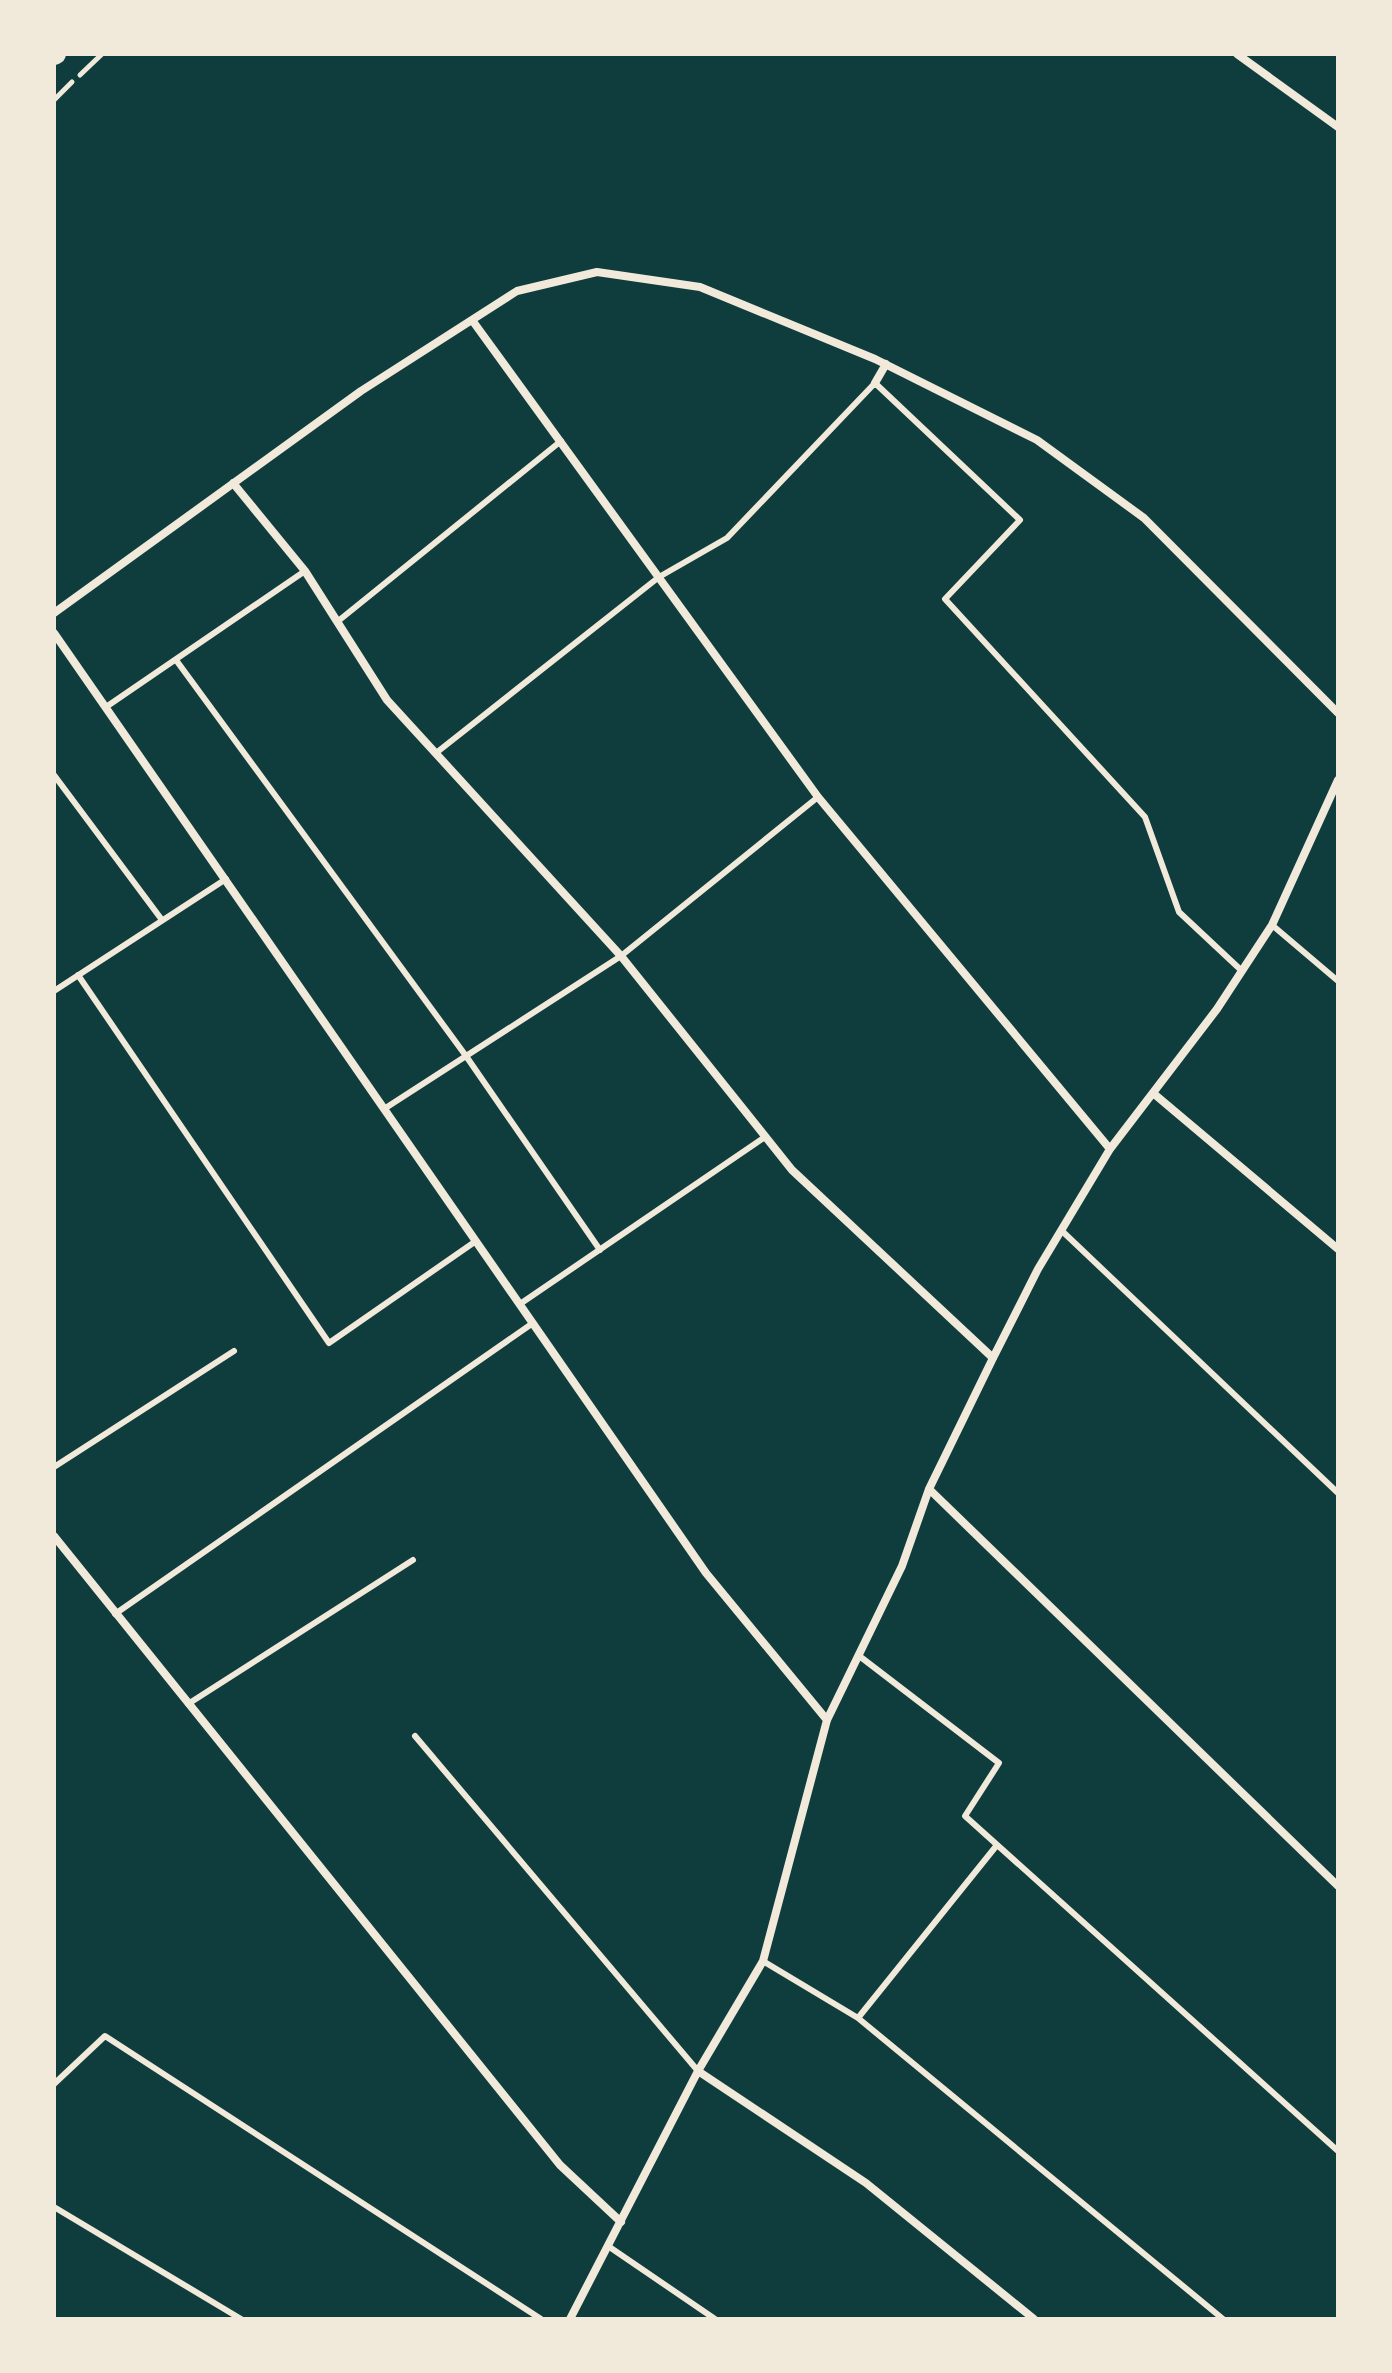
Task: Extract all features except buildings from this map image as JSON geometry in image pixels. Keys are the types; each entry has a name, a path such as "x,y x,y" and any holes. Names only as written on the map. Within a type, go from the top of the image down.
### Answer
{"street":[{"path":"1237,54 1338,127"},
{"path":"54,613 361,391 517,291 597,272 700,287 886,364 1037,440 1144,518 1338,713"},
{"path":"472,320 818,797 1110,1149"},
{"path":"875,383 886,364"},
{"path":"233,483 305,571 387,700 621,956 792,1170 993,1358"},
{"path":"54,633 706,1573 827,1720"},
{"path":"570,2319 698,2071 763,1961 827,1720 902,1566 929,1489 993,1358 1038,1269 1110,1149 1217,1009 1272,925 1338,780"},
{"path":"1153,1093 1338,1249"},
{"path":"929,1489 1338,1886"},
{"path":"54,1536 560,2165 621,2222"},
{"path":"698,2071 866,2183 1034,2319"}],"lane":[{"path":"436,753 659,577 727,538 875,383 1020,520 945,599 1145,817 1179,912 1242,971"},
{"path":"337,622 561,441"},
{"path":"106,707 305,571"},
{"path":"176,660 466,1056 600,1250"},
{"path":"54,775 162,920"},
{"path":"384,1109 621,956 818,797"},
{"path":"54,991 226,879"},
{"path":"1272,925 1338,981"},
{"path":"78,975 329,1343 476,1241"},
{"path":"520,1304 765,1137"},
{"path":"1061,1230 1338,1493"},
{"path":"115,1614 533,1323"},
{"path":"54,1467 234,1351"},
{"path":"188,1704 413,1560"},
{"path":"858,1655 999,1763 965,1816 1338,2151"},
{"path":"415,1736 698,2071"},
{"path":"858,2018 997,1845"},
{"path":"763,1961 858,2018 1223,2319"},
{"path":"54,2084 105,2036 541,2319"},
{"path":"54,2207 241,2319"},
{"path":"608,2246 715,2319"}]}
